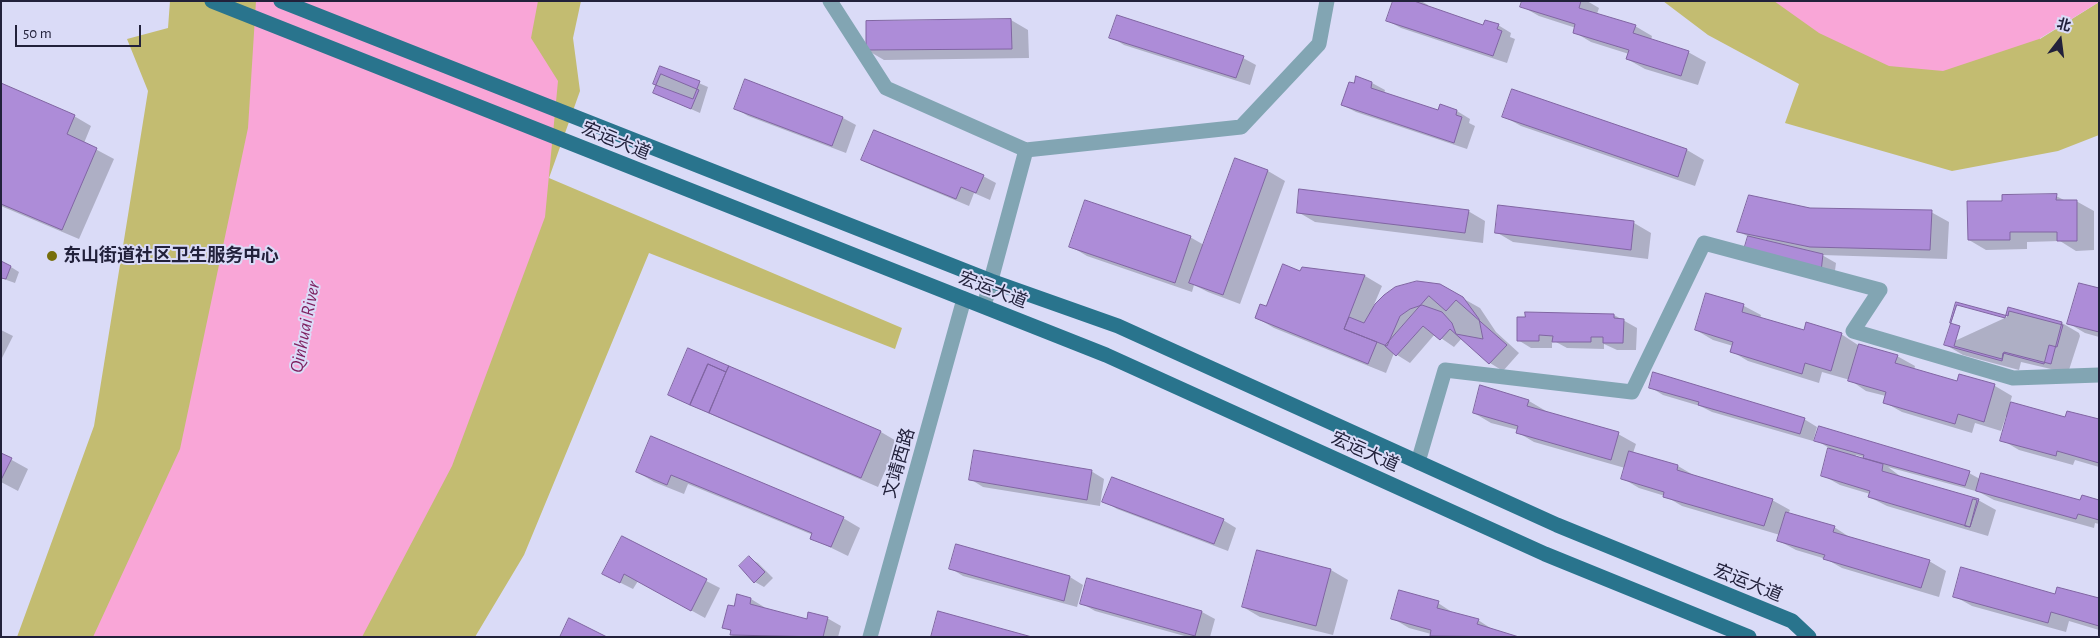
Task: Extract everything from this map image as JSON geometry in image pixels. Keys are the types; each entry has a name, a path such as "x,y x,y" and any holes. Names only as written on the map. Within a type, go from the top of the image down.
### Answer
{"main road":[{"name":"宏运大道","path":"212,1 1106,355 1545,554 1749,637"},
{"name":"宏运大道","path":"281,1 991,281 1118,326 1557,525 1792,621 1809,637"}],"street":[{"path":"830,1 886,88 1026,150 1241,127 1319,44 1327,1"},
{"path":"984,306 1026,150"},
{"path":"1418,462 1445,370 1632,392 1704,243 1880,290 1853,331 2013,378 2099,375"},
{"name":"文靖西路","path":"870,637 964,299"}],"shaded area":[{"path":"170,1 581,1 573,38 580,91 549,178 902,328 895,349 649,253 524,555 475,637 17,637 94,426 148,91 127,39 168,28"},
{"path":"1663,1 2027,1 2040,39 2099,2 2099,135 2058,151 1952,171 1785,123 1799,84 1708,35"}],"water":[{"name":"Qinhuai River","path":"256,1 538,1 531,38 558,81 545,217 452,466 362,637 93,637 180,449 248,128"},
{"path":"1774,1 2099,2 2039,39 1943,71 1889,66 1819,33"}],"building":[{"path":"1393,1 1414,1 1483,25 1485,20 1499,24 1497,29 1502,31 1493,56 1386,21"},
{"path":"1522,1 1581,1 1579,8 1636,25 1633,33 1689,51 1681,76 1626,59 1629,50 1573,33 1575,24 1520,7"},
{"path":"1117,15 1244,56 1236,78 1109,38"},
{"path":"1011,19 1012,49 866,50 866,21"},
{"path":"660,66 700,81 693,99 653,84"},
{"path":"661,74 699,90 691,109 653,93"},
{"path":"1356,76 1372,82 1371,88 1438,110 1440,104 1457,110 1456,115 1462,117 1454,143 1341,105 1349,82 1354,83"},
{"path":"745,79 843,117 832,146 734,109"},
{"path":"1,83 75,115 67,134 97,148 62,230 1,204"},
{"path":"1512,89 1687,149 1678,177 1502,117"},
{"path":"874,130 984,175 976,193 961,187 956,199 861,160"},
{"path":"1235,158 1268,170 1223,295 1189,283"},
{"path":"1299,189 1469,210 1465,233 1297,213"},
{"path":"2057,194 2056,200 2077,200 2077,241 2057,241 2057,232 2010,232 2010,240 1968,240 1967,201 2002,201 2002,195"},
{"path":"1749,195 1810,208 1932,210 1930,250 1810,247 1737,232"},
{"path":"1085,200 1191,236 1175,283 1069,247"},
{"path":"1498,205 1634,221 1631,250 1495,233"},
{"path":"1748,236 1823,254 1821,272 1743,253"},
{"path":"1,261 11,266 6,279 1,278"},
{"path":"1283,264 1300,271 1302,267 1365,275 1344,329 1377,342 1368,364 1255,318 1260,304 1266,306"},
{"path":"1417,281 1440,284 1463,297 1479,319 1483,339 1456,334 1452,323 1442,312 1422,305 1410,309 1400,316 1387,346 1344,329 1349,317 1364,323 1375,304 1384,295 1395,287"},
{"path":"2079,283 2099,288 2099,332 2067,324"},
{"path":"1706,293 1744,304 1742,312 1804,330 1806,322 1842,333 1831,371 1805,363 1802,374 1730,352 1733,342 1695,330"},
{"path":"1429,296 1446,311 1456,300 1507,345 1489,364 1450,329 1440,340 1423,326 1396,356 1385,346"},
{"path":"1956,302 2008,316 2009,311 2063,325 2057,347 2049,345 2044,364 2003,353 2002,359 1954,346 1960,326 1950,323"},
{"path":"1957,305 2005,318 2008,307 2062,322 2051,364 2004,352 2002,361 1944,345"},
{"path":"1525,312 1614,314 1614,318 1624,319 1623,343 1603,343 1603,337 1591,337 1591,342 1552,342 1553,336 1539,335 1539,341 1517,341 1517,317 1525,317"},
{"path":"1859,344 1898,355 1895,363 1957,381 1959,374 1995,384 1984,422 1958,414 1955,424 1883,403 1886,392 1848,381"},
{"path":"688,348 729,366 726,372 708,364 690,405 668,395"},
{"path":"708,364 726,372 709,413 690,405"},
{"path":"729,366 881,431 861,478 709,413"},
{"path":"1653,372 1805,418 1800,434 1698,405 1699,402 1649,388"},
{"path":"1480,385 1529,400 1527,406 1619,432 1611,460 1516,433 1518,426 1473,413"},
{"path":"2011,402 2065,417 2067,411 2099,419 2099,463 2057,451 2056,456 2000,441"},
{"path":"1819,426 1970,471 1965,486 1863,458 1864,455 1814,441"},
{"path":"651,436 844,517 831,547 810,539 812,533 671,475 667,485 636,472"},
{"path":"1828,448 1883,464 1882,471 1979,499 1970,527 1868,497 1870,491 1821,476"},
{"path":"974,450 1092,470 1087,500 969,480"},
{"path":"1629,451 1678,465 1677,470 1773,499 1764,526 1663,497 1664,492 1621,479"},
{"path":"1,453 12,458 1,480"},
{"path":"1981,473 2080,500 2082,495 2099,500 2099,520 2078,514 2076,519 1976,491"},
{"path":"1112,477 1224,519 1214,544 1102,502"},
{"path":"1973,499 1977,500 1970,527 1965,526"},
{"path":"1786,512 1835,526 1833,532 1930,560 1921,588 1823,559 1825,555 1777,541"},
{"path":"622,536 707,579 691,611 624,574 620,583 602,574"},
{"path":"956,544 1070,576 1064,601 949,569"},
{"path":"1257,550 1331,569 1316,626 1242,607"},
{"path":"749,556 765,572 754,583 739,566"},
{"path":"1961,567 2055,594 2057,587 2099,598 2099,626 2051,612 2048,623 1953,597"},
{"path":"1087,578 1202,611 1195,636 1080,604"},
{"path":"1399,590 1439,601 1437,608 1479,619 1477,624 1519,637 1430,636 1431,630 1391,619"},
{"path":"737,594 751,598 750,604 807,619 808,612 828,617 823,637 730,635 731,630 722,628 728,605 734,606"},
{"path":"938,611 1032,637 931,637"},
{"path":"569,618 607,637 560,637"}],"place":[{"name":"东山街道社区卫生服务中心","path":"52,256"}]}
